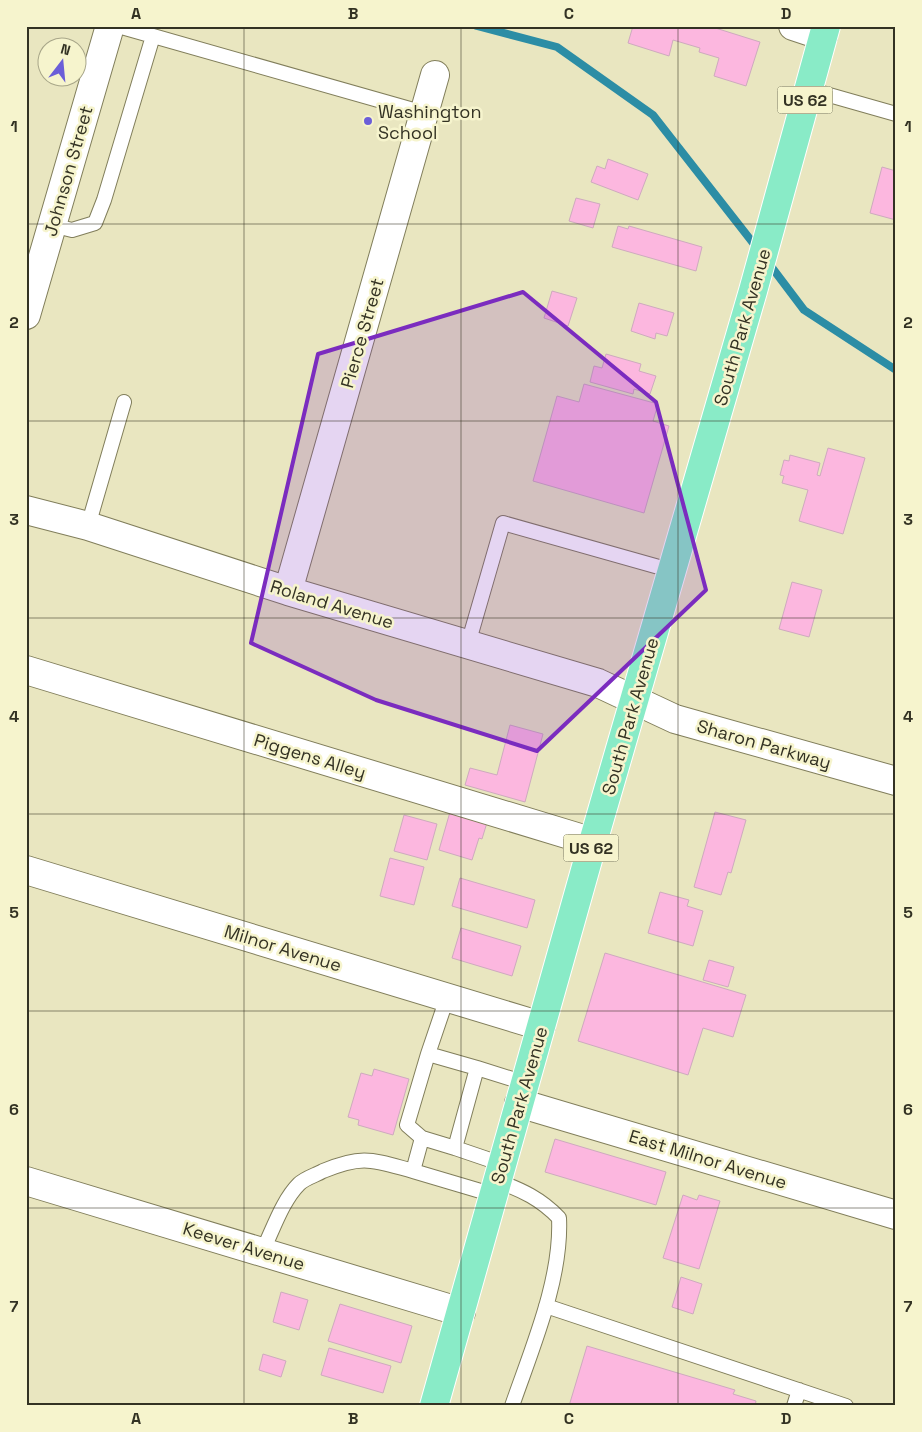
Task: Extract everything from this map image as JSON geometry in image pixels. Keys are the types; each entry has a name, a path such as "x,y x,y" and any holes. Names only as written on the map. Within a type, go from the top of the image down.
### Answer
{"main road":[{"name":"South Park Avenue","path":"434,1406 593,842 753,291 824,31"}],"street":[{"name":"Johnson Street","path":"26,315 110,26"},
{"path":"792,26 824,31"},
{"name":"Pierce Street","path":"288,591 435,75"},
{"name":"Roland Avenue","path":"26,510 88,526 288,591 598,683 635,701"},
{"name":"Piggens Alley","path":"26,670 593,842"},
{"name":"Sharon Parkway","path":"635,701 675,719 896,781"},
{"name":"Milnor Avenue","path":"26,870 541,1026"},
{"name":"East Milnor Avenue","path":"522,1093 896,1215"},
{"name":"Keever Avenue","path":"26,1180 461,1312"}],"lane":[{"path":"118,26 424,113"},
{"path":"52,225 72,230 95,223 104,200 153,36"},
{"path":"808,89 896,114"},
{"path":"88,526 124,402"},
{"path":"468,644 503,523 673,571"},
{"path":"447,998 428,1054 408,1125 422,1138 455,1148 498,1180"},
{"path":"428,1054 477,1068 522,1093"},
{"path":"455,1148 477,1068"},
{"path":"413,1171 422,1138"},
{"path":"262,1252 287,1201 300,1184 315,1175 356,1160 374,1161 413,1171 498,1180 524,1190 546,1204 559,1218 560,1239 546,1306 512,1406"},
{"path":"546,1306 846,1406"},
{"path":"794,1406 799,1390"}],"highlighted area":[{"path":"523,292 656,402 706,590 537,751 376,700 251,643 318,354"}],"building":[{"path":"633,26 709,26 760,42 746,86 714,76 719,58 699,52 700,48 673,40 669,56 628,43"},
{"path":"608,159 648,174 638,200 591,182 597,166 605,169"},
{"path":"882,167 896,171 896,220 870,213"},
{"path":"576,198 600,204 593,228 569,221"},
{"path":"618,226 628,229 629,226 702,247 696,271 612,247"},
{"path":"552,291 577,298 568,326 544,318"},
{"path":"639,303 674,313 667,336 656,333 655,339 631,331"},
{"path":"606,354 641,364 639,371 656,376 650,394 634,389 633,394 590,382 594,366 602,368"},
{"path":"584,384 658,404 653,421 669,426 644,513 533,481 557,396 579,402"},
{"path":"828,448 865,458 843,534 799,521 808,490 782,483 784,476 780,475 784,460 789,461 790,455 820,463 817,475 820,476"},
{"path":"792,582 822,590 809,637 779,629"},
{"path":"510,725 543,734 525,802 465,785 470,768 497,775"},
{"path":"452,805 489,816 482,839 479,838 472,860 439,850"},
{"path":"715,812 746,820 731,873 728,872 721,895 694,887"},
{"path":"404,815 437,824 427,860 394,851"},
{"path":"390,858 424,867 414,905 380,896"},
{"path":"460,878 535,900 527,928 452,906"},
{"path":"660,892 689,900 687,906 703,911 693,946 648,933"},
{"path":"461,928 521,946 512,976 452,958"},
{"path":"605,953 746,995 733,1037 703,1028 688,1075 578,1041"},
{"path":"709,960 734,967 728,987 703,980"},
{"path":"374,1069 409,1079 393,1135 358,1125 359,1120 348,1117 361,1073 372,1076"},
{"path":"555,1139 666,1172 656,1205 545,1172"},
{"path":"683,1195 697,1200 699,1195 720,1201 699,1269 663,1258"},
{"path":"681,1277 702,1284 693,1314 672,1307"},
{"path":"281,1292 308,1300 299,1330 273,1322"},
{"path":"340,1304 412,1326 401,1363 328,1341"},
{"path":"587,1346 735,1390 733,1394 756,1401 755,1406 569,1406"},
{"path":"329,1348 391,1366 383,1393 321,1375"},
{"path":"263,1354 286,1361 281,1377 259,1370"}],"waterway":[{"path":"477,26 557,47 653,115 757,248"},
{"path":"767,261 804,310 896,370"}],"place":[{"name":"Washington School","path":"368,121"}]}
